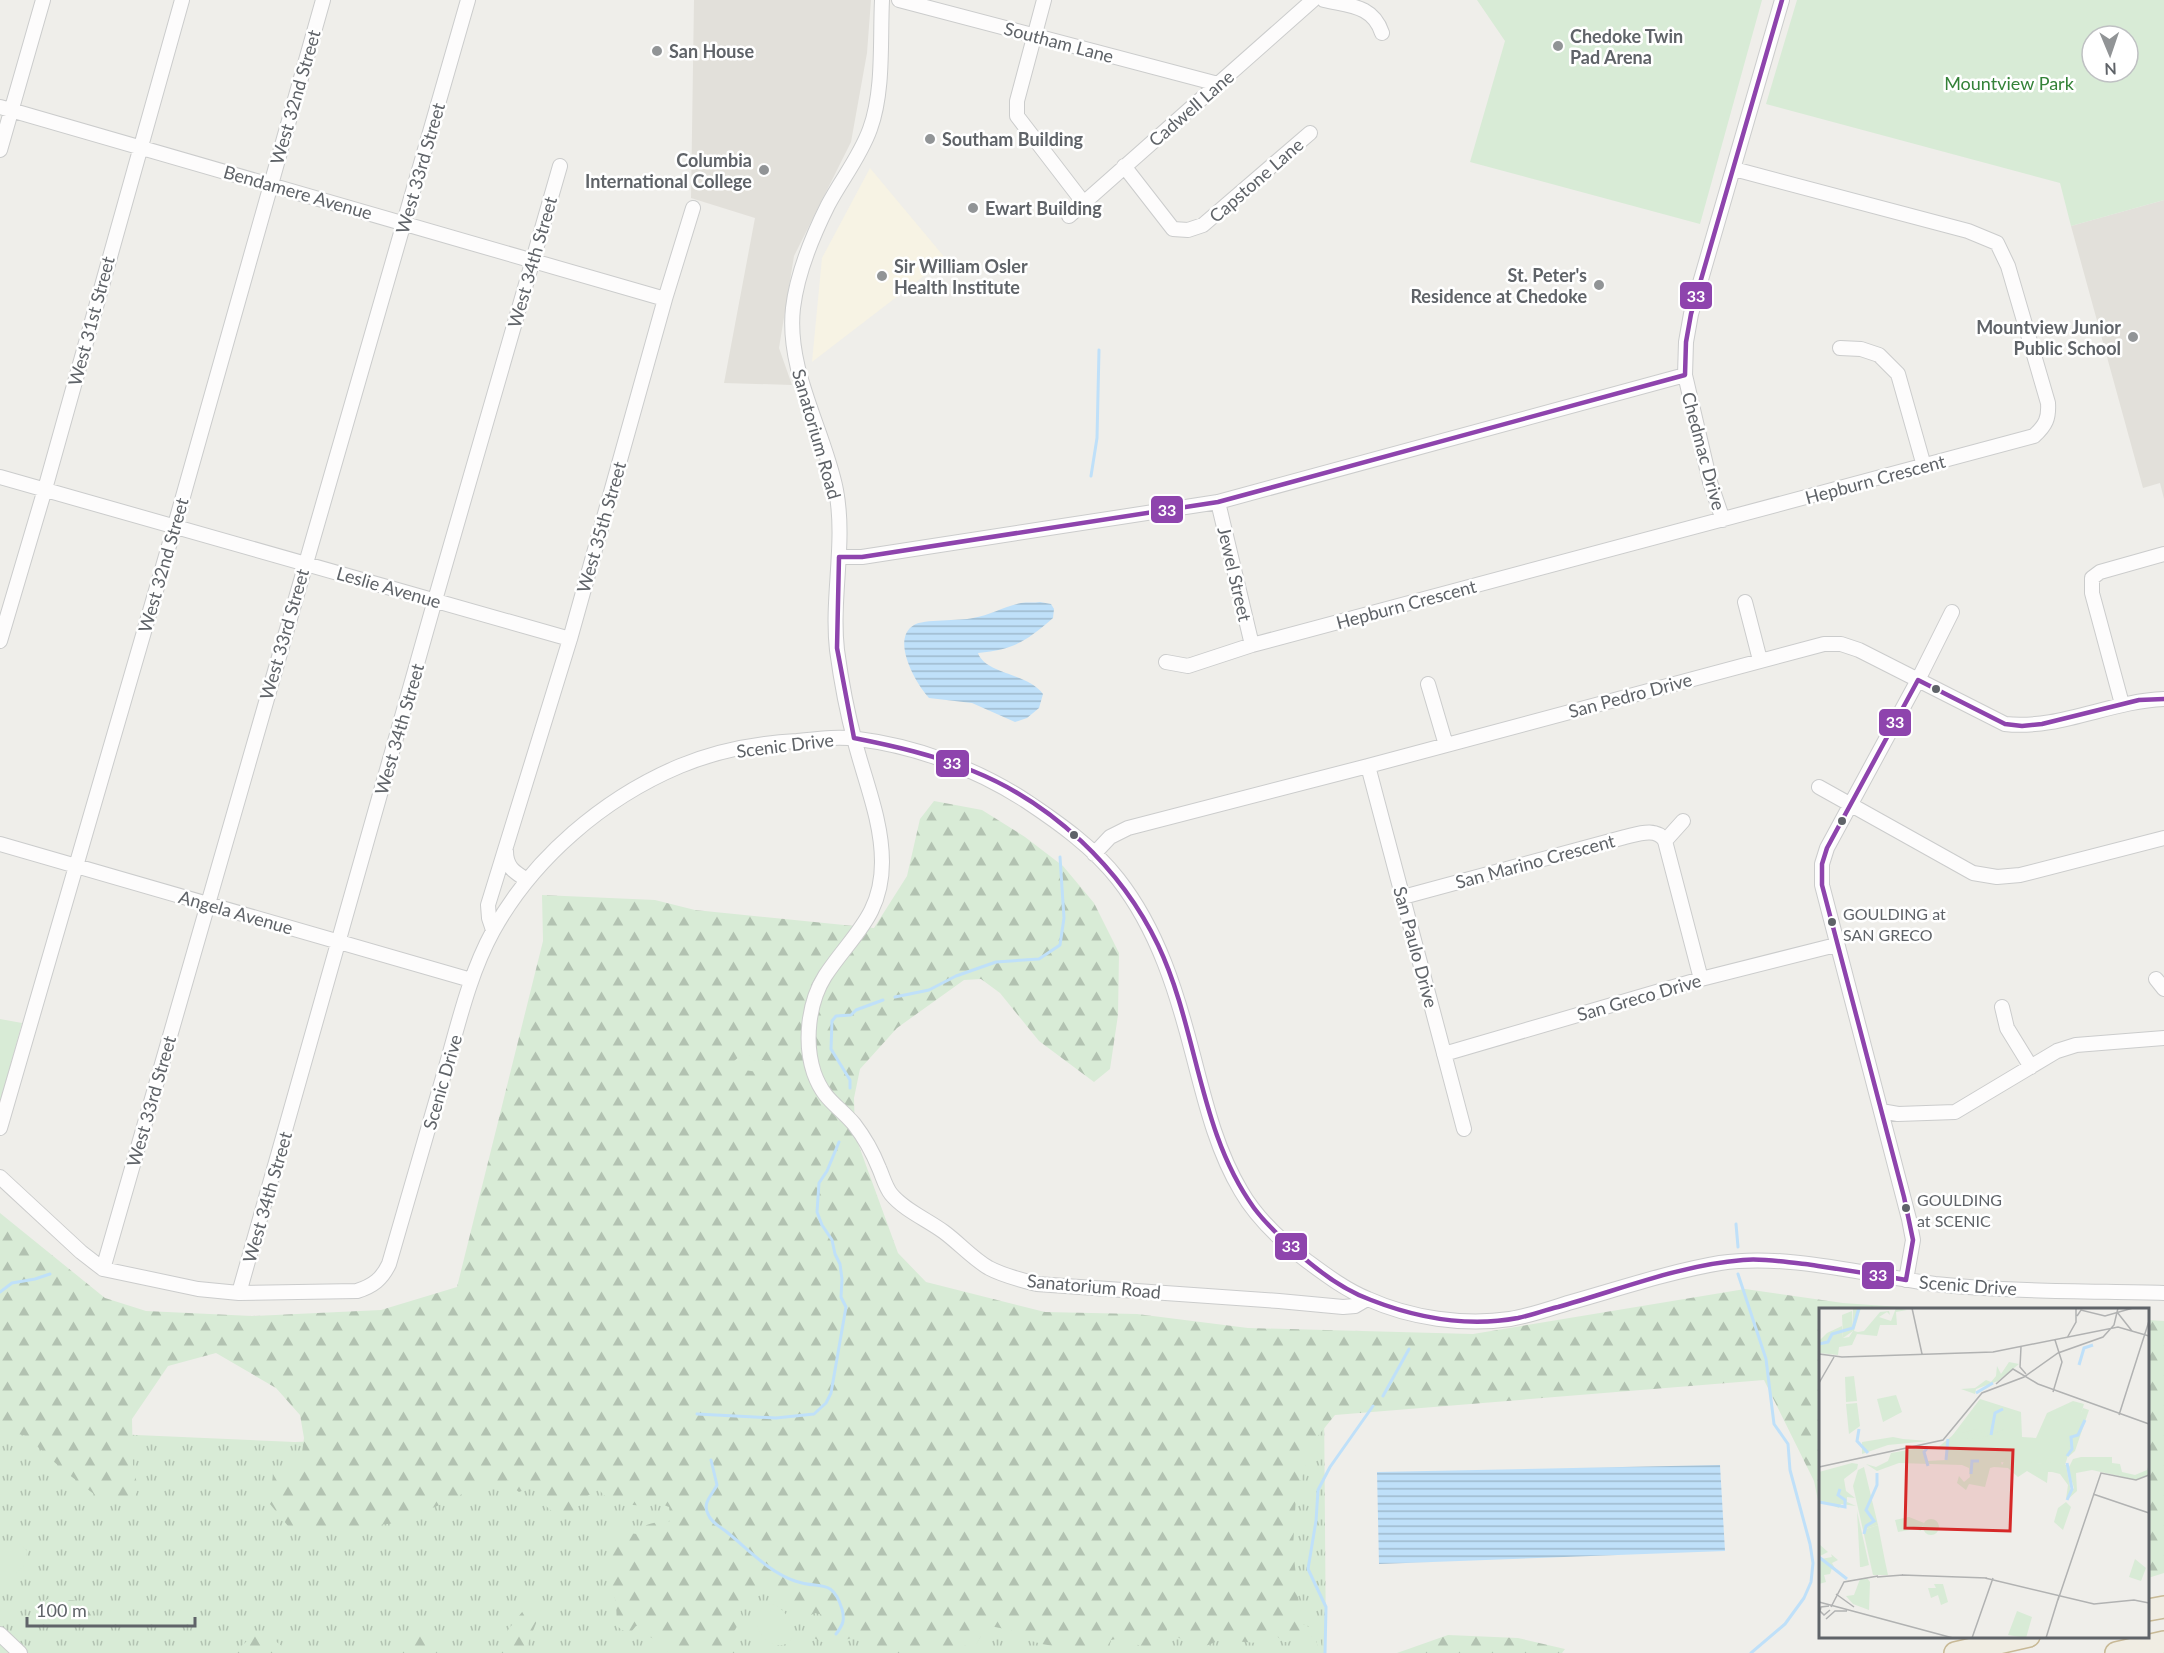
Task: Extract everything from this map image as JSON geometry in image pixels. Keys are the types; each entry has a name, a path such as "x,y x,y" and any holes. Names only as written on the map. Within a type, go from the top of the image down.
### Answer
{"highway":[{"path":"2149,1610 2164,1606"},
{"path":"1955,1653 2020,1638"},
{"path":"2116,1653 2164,1642"}],"street":[{"path":"0,150 6,108 43,0"},
{"name":"West 31st Street","path":"0,641 182,0"},
{"name":"West 32nd Street","path":"0,1128 175,525 323,0"},
{"name":"West 33rd Street","path":"103,1269 468,0"},
{"name":"Sanatorium Road","path":"882,0 879,84 874,116 861,151 816,229 801,274 793,311 796,362 818,425 836,493 840,527 837,648 854,738 880,833 882,864 879,891 872,913 824,978 811,1010 809,1052 815,1075 824,1095 857,1129 893,1198 943,1231 988,1267 1007,1276 1037,1284 1343,1307 1355,1306 1367,1299"},
{"name":"Southam Lane","path":"899,0 1218,84"},
{"path":"1044,0 1017,101 1017,116 1083,202"},
{"name":"Cadwell Lane","path":"1069,216 1313,0"},
{"path":"1324,0 1372,14 1382,33"},
{"name":"Chedmac Drive","path":"1723,520 1710,482 1685,375 1686,342 1691,314 1782,0"},
{"name":"Bendamere Avenue","path":"6,108 664,299"},
{"name":"Capstone Lane","path":"1124,166 1173,229 1188,230 1203,225 1310,133"},
{"name":"West 34th Street","path":"240,1293 560,166"},
{"name":"Hepburn Crescent","path":"1166,663 1188,666 1252,645 2034,436 2049,417 2048,403 2008,266 1997,243 1968,231 1734,170"},
{"name":"West 35th Street","path":"493,930 488,905 570,639 664,299 693,208"},
{"path":"1840,348 1861,349 1879,355 1898,374 1924,466"},
{"path":"839,557 862,557 1218,502 1685,375"},
{"name":"Leslie Avenue","path":"0,477 570,639"},
{"name":"Jewel Street","path":"1218,502 1252,645"},
{"path":"2122,704 2092,593 2092,579 2100,572 2164,554"},
{"path":"1745,602 1760,660"},
{"path":"1906,1280 1913,1240 1904,1197 1836,945 1822,885 1822,864 1827,848 1852,806 1952,612"},
{"name":"San Pedro Drive","path":"1094,854 1110,837 1128,828 1824,644 1841,644 1859,650 2005,724 2022,726 2042,724 2122,704 2164,699"},
{"path":"1428,684 1446,745"},
{"name":"Scenic Drive","path":"0,1177 81,1252 103,1269 198,1288 240,1293 357,1291 369,1287 384,1276 389,1264 471,980 493,930 527,880 562,844 597,814 637,787 681,765 771,742 854,738 927,755 990,779 1060,823 1117,878 1144,921 1171,976 1221,1150 1241,1191 1262,1221 1296,1252 1327,1276 1367,1299 1412,1314 1437,1318 1480,1321 1512,1319 1685,1270 1744,1260 1774,1260 1944,1285 2164,1293"},
{"name":"San Paulo Drive","path":"1368,766 1464,1129"},
{"path":"1819,787 1973,873 1998,877 2020,875 2164,838"},
{"path":"1683,821 1665,841 1701,979"},
{"name":"San Marino Crescent","path":"1403,897 1644,833 1656,833 1665,841"},
{"name":"Angela Avenue","path":"0,844 471,980"},
{"path":"506,846 506,861 511,870 527,880"},
{"name":"San Greco Drive","path":"1444,1054 1701,979 1836,945"},
{"path":"2002,1007 2007,1028 2031,1067"},
{"path":"1881,1111 1898,1114 1954,1112 2057,1052 2076,1045 2164,1038"},
{"path":"0,1634 20,1653"}],"shaded area":[{"name":"Columbia International College","path":"694,0 871,0 867,53 851,142 794,256 779,348 792,385 724,383 755,218 691,198"},
{"path":"870,168 946,259 812,362 822,258"},
{"name":"Mountview Junior Public School","path":"2164,200 2164,499 2160,483 2143,488 2071,226"}],"green space":[{"path":"1477,0 1762,0 1700,224 1470,162 1505,41"},
{"name":"Mountview Park","path":"1797,0 2164,0 2164,200 2071,226 2060,183 1766,104"},
{"path":"934,801 982,810 1025,837 1063,866 1094,903 1119,953 1118,1015 1110,1069 1094,1082 1039,1041 1000,993 981,979 964,980 897,1028 860,1069 854,1098 855,1135 898,1253 926,1282 1045,1312 1137,1314 1248,1328 1473,1334 1745,1289 1843,1303 1914,1308 1819,1308 1819,1505 1814,1481 1764,1380 1335,1415 1313,1442 1296,1495 1293,1548 1301,1623 1319,1632 1323,1653 1319,1653 1316,1639 1306,1633 1293,1636 1289,1642 1284,1642 1275,1635 1258,1643 1220,1640 1206,1646 1200,1641 1190,1643 1177,1637 1173,1619 1169,1621 1163,1640 1153,1646 1130,1643 1120,1638 1111,1640 1109,1646 1099,1646 1096,1639 1091,1646 1071,1649 1042,1644 1028,1640 1010,1630 990,1626 976,1644 958,1647 931,1646 912,1653 872,1653 866,1637 833,1643 820,1641 813,1637 812,1627 837,1619 815,1613 807,1617 794,1616 783,1597 775,1591 755,1589 744,1598 739,1606 742,1617 727,1639 731,1646 740,1648 743,1653 710,1653 704,1648 690,1650 682,1648 675,1653 667,1651 662,1643 644,1634 640,1625 631,1632 617,1626 616,1602 609,1584 607,1569 613,1531 637,1534 647,1525 671,1521 669,1507 659,1503 649,1506 609,1500 598,1489 586,1497 573,1511 559,1514 544,1504 535,1486 519,1492 510,1485 508,1480 498,1485 492,1476 452,1500 395,1523 349,1529 288,1526 270,1504 273,1473 300,1467 304,1438 300,1415 276,1388 216,1353 168,1366 132,1419 133,1465 138,1489 134,1498 99,1498 63,1470 26,1436 0,1429 0,1213 105,1298 146,1311 252,1316 381,1310 457,1287 543,941 542,895 655,900 695,910 874,928 907,876 920,819"},
{"path":"0,1019 22,1023 0,1103"},
{"path":"741,1055 750,1056 754,1061 764,1060 764,1065 757,1072 733,1068 733,1062"},
{"path":"2149,1320 2164,1321 2164,1573 2149,1578"},
{"path":"1324,1400 1326,1653 0,1653 0,1429 295,1442"},
{"path":"0,1541 19,1544 27,1551 26,1563 14,1576 0,1575"},
{"path":"50,1598 60,1602 78,1601 86,1607 94,1623 89,1627 55,1609 44,1601"},
{"path":"771,1604 782,1610 790,1621 793,1634 786,1644 777,1645 769,1642 758,1630 757,1614 762,1608"},
{"path":"535,1605 539,1616 524,1653 497,1653 501,1639 526,1607"},
{"path":"417,1630 432,1641 448,1647 448,1653 386,1653"},
{"path":"262,1632 290,1653 236,1653 255,1635"},
{"path":"1448,1635 1518,1638 1565,1649 1562,1653 1397,1653"}],"water":[{"path":"1040,602 1051,604 1054,609 1053,618 1019,643 978,653 989,665 1036,687 1043,694 1039,708 1027,718 1015,722 972,703 929,698 912,672 905,651 904,640 907,632 914,625 973,618 1015,604"},
{"path":"1720,1465 1725,1551 1379,1564 1377,1472"}],"waterway":[{"path":"1091,476 1097,438 1099,350"},
{"path":"895,997 929,990 956,976 996,962 1039,959 1060,945 1064,918 1060,857"},
{"path":"850,1088 850,1080 831,1049 832,1021 836,1016 851,1015 856,1010 883,1000"},
{"path":"697,1414 776,1418 814,1414 826,1403 831,1393 846,1307 841,1297 840,1264 832,1240 817,1212 819,1183 827,1171 839,1142"},
{"path":"1736,1224 1738,1247"},
{"path":"0,1292 12,1283 50,1274"},
{"path":"1738,1274 1766,1359 1774,1424 1788,1444 1790,1470 1813,1563 1811,1582 1804,1598 1785,1624 1751,1653"},
{"path":"1383,1396 1409,1349"},
{"path":"1325,1653 1326,1607 1308,1569 1316,1521 1318,1490 1330,1467 1373,1406"},
{"path":"711,1460 717,1485 706,1506 711,1520 777,1572 795,1581 824,1586 834,1592 843,1616 842,1625 836,1634"}],"transit line":[{"name":"33","path":"1782,0 1691,314 1686,342 1685,375 1218,502 862,557 839,557 837,648 854,738 944,760 973,771 1030,801 1081,841 1125,890 1158,945 1182,1011 1221,1146 1235,1178 1254,1208 1313,1266 1361,1296 1406,1312 1443,1319 1481,1322 1523,1317 1696,1267 1743,1260 1805,1264 1906,1280 1913,1240 1904,1197 1822,885 1822,864 1827,848 1918,680 2005,724 2022,726 2042,724 2139,700 2164,699"}],"place":[{"name":"Chedoke Twin Pad Arena","path":"1558,46"},
{"name":"San House","path":"657,51"},
{"name":"Southam Building","path":"930,139"},
{"name":"Columbia International College","path":"764,170"},
{"name":"Ewart Building","path":"973,208"},
{"name":"Sir William Osler Health Institute","path":"882,276"},
{"name":"St. Peter's Residence at Chedoke","path":"1599,285"},
{"name":"Mountview Junior Public School","path":"2133,337"},
{"name":"GOULDING at SAN GRECO","path":"1832,922"},
{"name":"GOULDING at SCENIC","path":"1906,1208"}]}
